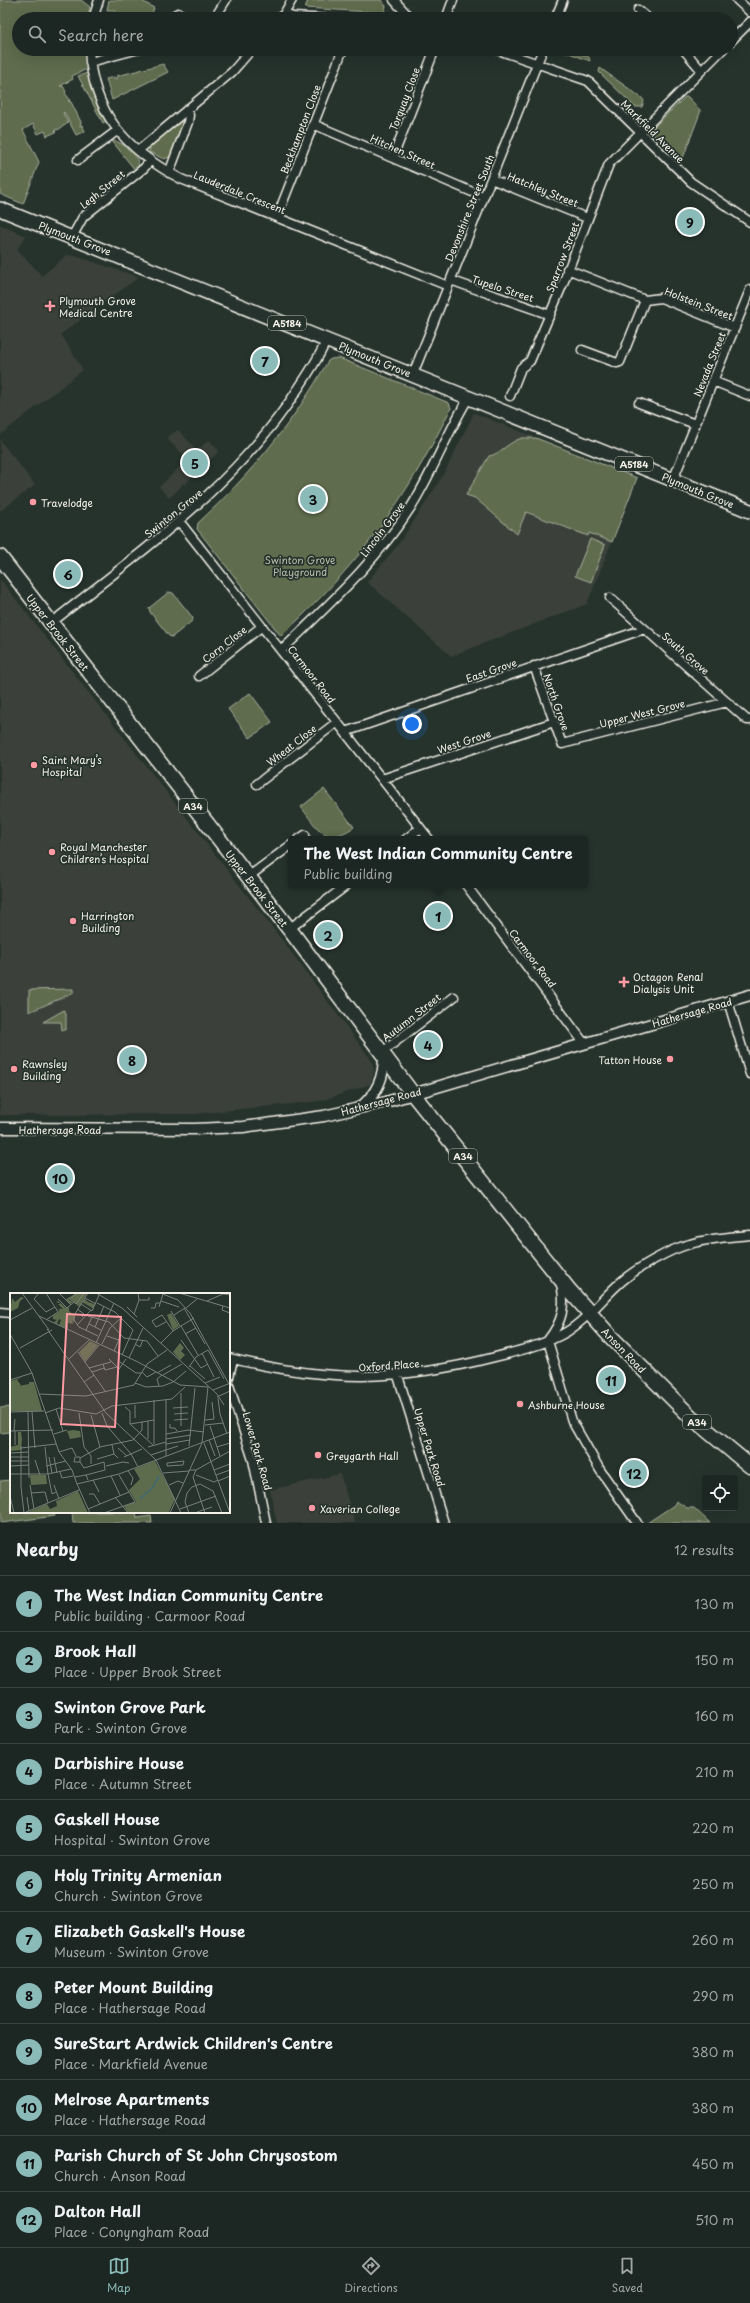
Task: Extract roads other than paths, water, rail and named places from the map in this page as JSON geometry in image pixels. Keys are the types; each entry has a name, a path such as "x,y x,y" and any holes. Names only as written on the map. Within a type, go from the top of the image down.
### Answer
{"highway":[{"name":"Upper Brook Street","path":"0,557 289,929 382,1055 514,1219"},
{"name":"Anson Road","path":"514,1219 589,1314 691,1417 750,1466"}],"main road":[{"name":"Plymouth Grove","path":"0,209 750,510"}],"street":[{"path":"95,12 99,0"},
{"path":"218,12 226,0"},
{"path":"284,12 292,0"},
{"path":"394,0 405,12"},
{"path":"449,12 453,0"},
{"path":"558,12 563,0"},
{"path":"737,0 750,12"},
{"path":"738,34 750,22"},
{"name":"Lauderdale Crescent","path":"90,56 101,100 118,130 130,145 150,161 169,173 277,217 449,283"},
{"path":"90,62 113,56"},
{"path":"138,150 232,72 246,56"},
{"name":"Beckhampton Close","path":"277,217 340,56"},
{"name":"Torquay Close","path":"393,157 432,56"},
{"name":"Markfield Avenue","path":"516,56 588,81 691,182 750,222"},
{"name":"Devonshire Street South","path":"413,374 540,56"},
{"path":"689,56 701,70"},
{"name":"Sparrow Street","path":"510,396 521,368 530,361 550,315 608,164 716,56"},
{"path":"169,173 188,122 189,115 186,111"},
{"name":"Hitchen Street","path":"313,124 484,197"},
{"path":"78,160 118,130"},
{"name":"Legh Street","path":"72,237 83,217 144,168 150,161"},
{"name":"Hatchley Street","path":"491,179 587,218"},
{"name":"Holstein Street","path":"568,269 645,300 661,298 735,328"},
{"name":"Tupelo Street","path":"449,283 492,297 501,296 550,315"},
{"name":"Nevada Street","path":"673,480 750,290"},
{"path":"582,350 617,363 620,362 645,300"},
{"name":"Swinton Grove","path":"51,623 212,493 236,468 283,413 322,351 327,339"},
{"path":"713,381 750,396"},
{"name":"Lincoln Grove","path":"281,651 346,589 401,521 421,491 469,398"},
{"path":"639,403 695,424"},
{"name":"Carmoor Road","path":"179,521 427,836"},
{"name":"South Grove","path":"610,598 727,702 750,720"},
{"name":"Corn Close","path":"199,676 261,627"},
{"name":"East Grove","path":"345,732 644,629"},
{"name":"North Grove","path":"534,666 562,744"},
{"name":"Upper West Grove","path":"562,744 727,702"},
{"name":"Wheat Close","path":"257,784 337,722"},
{"name":"West Grove","path":"382,779 554,722"},
{"path":"410,836 420,828"},
{"path":"248,876 288,847"},
{"path":"289,929 342,888"},
{"name":"Carmoor Road","path":"468,888 584,1043"},
{"name":"Hathersage Road","path":"0,1128 194,1129 243,1127 317,1117 359,1109 750,995"},
{"name":"Autumn Street","path":"382,1055 454,997"},
{"path":"728,1001 750,1074"},
{"path":"359,1109 371,1098 382,1079 382,1055"},
{"name":"Oxford Place","path":"231,1358 297,1372 328,1376 398,1376 471,1363 548,1341 567,1331 589,1314 623,1280 658,1258 689,1244 750,1235"},
{"path":"560,1278 564,1296 563,1315 559,1326 548,1341 572,1421 600,1470 637,1523"},
{"path":"0,1312 10,1313"},
{"name":"Upper Park Road","path":"398,1376 444,1523"},
{"name":"Lower Park Road","path":"230,1388 252,1460 266,1523"}],"place":[{"name":"SureStart Ardwick Children's Centre","path":"690,222"},
{"name":"Plymouth Grove Medical Centre","path":"50,306"},
{"name":"Elizabeth Gaskell's House","path":"265,361"},
{"name":"Gaskell House","path":"195,463"},
{"name":"Swinton Grove Park","path":"313,499"},
{"name":"Travelodge","path":"33,502"},
{"name":"Holy Trinity Armenian","path":"68,574"},
{"name":"Saint Mary’s Hospital","path":"34,765"},
{"name":"Royal Manchester Children’s Hospital","path":"52,852"},
{"name":"The West Indian Community Centre","path":"438,916"},
{"name":"Harrington Building","path":"73,921"},
{"name":"Brook Hall","path":"328,935"},
{"name":"Octagon Renal Dialysis Unit","path":"624,982"},
{"name":"Darbishire House","path":"428,1045"},
{"name":"Tatton House","path":"670,1059"},
{"name":"Peter Mount Building","path":"132,1060"},
{"name":"Rawnsley Building","path":"14,1069"},
{"name":"Melrose Apartments","path":"60,1178"},
{"name":"Parish Church of St John Chrysostom","path":"611,1380"},
{"name":"Ashburne House","path":"520,1404"},
{"name":"Greygarth Hall","path":"318,1455"},
{"name":"Dalton Hall","path":"634,1473"},
{"name":"Xaverian College","path":"312,1508"}],"park label":[{"name":"Swinton Grove Playground","path":"300,564"}]}
